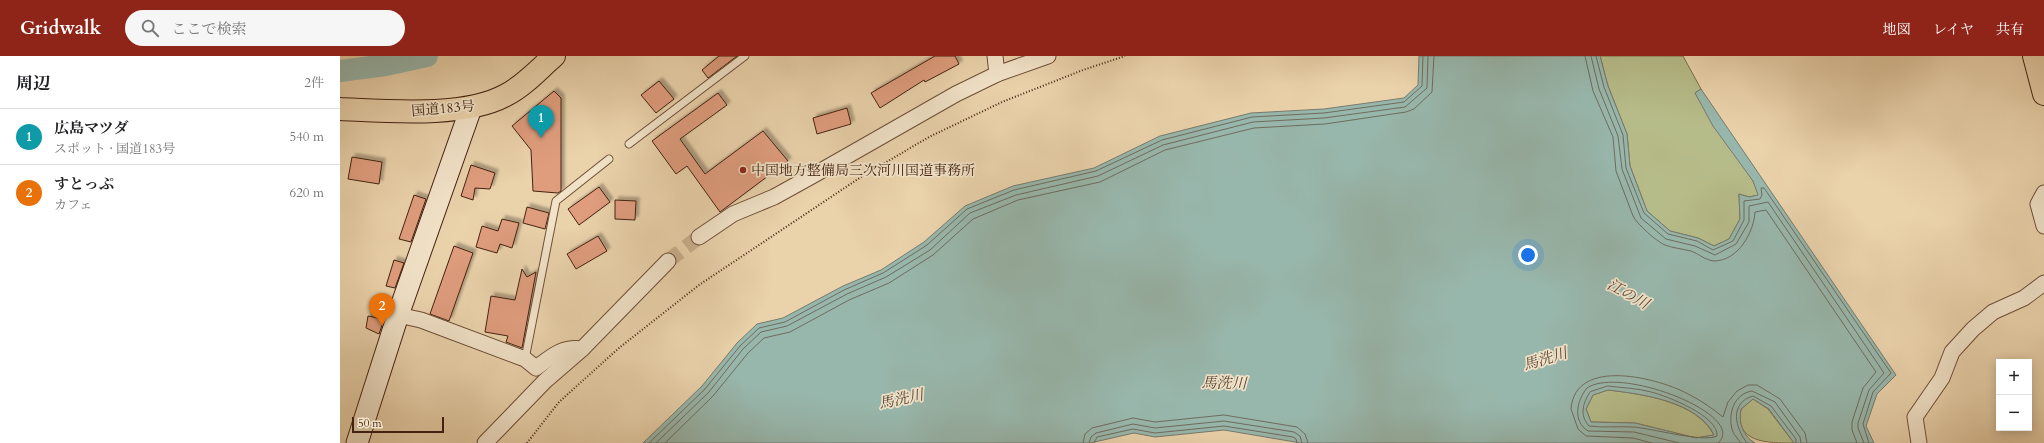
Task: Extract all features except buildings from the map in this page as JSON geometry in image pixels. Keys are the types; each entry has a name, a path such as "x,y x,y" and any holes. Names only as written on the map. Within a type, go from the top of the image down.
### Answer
{"highway":[{"name":"国道183号","path":"340,109 401,112 470,108 488,103 507,95 554,56"},
{"path":"2038,63 2044,94"}],"street":[{"path":"995,56 998,74"},
{"path":"699,237 733,214 774,196 812,176 956,94 998,74 1048,56"},
{"path":"357,443 398,315 470,108"},
{"path":"2044,193 2038,204 2044,226"},
{"path":"485,443 545,381 582,349 668,261"},
{"path":"1919,443 1915,417 1942,378 1952,352 1973,329 1993,312 2024,298 2044,283"},
{"path":"398,315 421,320 526,359 536,368 559,351 572,348 582,349"}],"lane":[{"path":"629,144 745,56"},
{"path":"526,359 556,201 609,159"}],"path":[{"path":"527,443 559,402 619,348 699,285 861,177 929,137 1002,102 1083,70 1125,56"}],"green space":[{"path":"1600,56 1683,56 1701,89 1695,93 1753,181 1759,195 1749,197 1739,194 1740,219 1729,239 1714,246 1698,238 1670,231 1647,211 1630,166 1627,134 1608,86"},
{"path":"1608,390 1652,397 1682,407 1695,414 1706,423 1714,435 1696,438 1635,423 1591,422 1586,409 1593,395"},
{"path":"1753,399 1768,409 1794,443 1764,441 1755,439 1748,435 1743,429 1740,420 1741,409"}],"water":[{"path":"1419,56 1600,56 1608,86 1627,134 1630,166 1647,211 1670,231 1698,238 1714,246 1729,239 1740,219 1739,194 1749,197 1758,195 1753,181 1713,126 1695,93 1701,89 1896,375 1877,394 1866,426 1874,443 1794,443 1769,409 1753,399 1741,409 1740,419 1742,429 1747,437 1755,443 1301,443 1224,430 1155,437 1134,433 1090,443 643,443 702,386 737,343 757,324 783,318 843,286 881,270 924,242 965,206 1013,186 1094,168 1160,136 1251,113 1324,109 1404,98 1418,85","holes":["1608,390 1652,397 1682,407 1695,414 1706,423 1714,435 1696,438 1635,423 1591,422 1586,409 1593,395"]}],"waterway":[{"path":"340,71 386,65 427,56"}],"tunnel":[{"path":"668,261 699,237"}],"place":[{"name":"広島マツダ","path":"541,138"},
{"name":"中国地方整備局三次河川国道事務所","path":"743,170"},
{"name":"すとっぷ","path":"382,326"}],"water label":[{"name":"江の川","path":"1628,294"},
{"name":"馬洗川","path":"1545,359"},
{"name":"馬洗川","path":"1224,383"},
{"name":"馬洗川","path":"901,399"}]}
